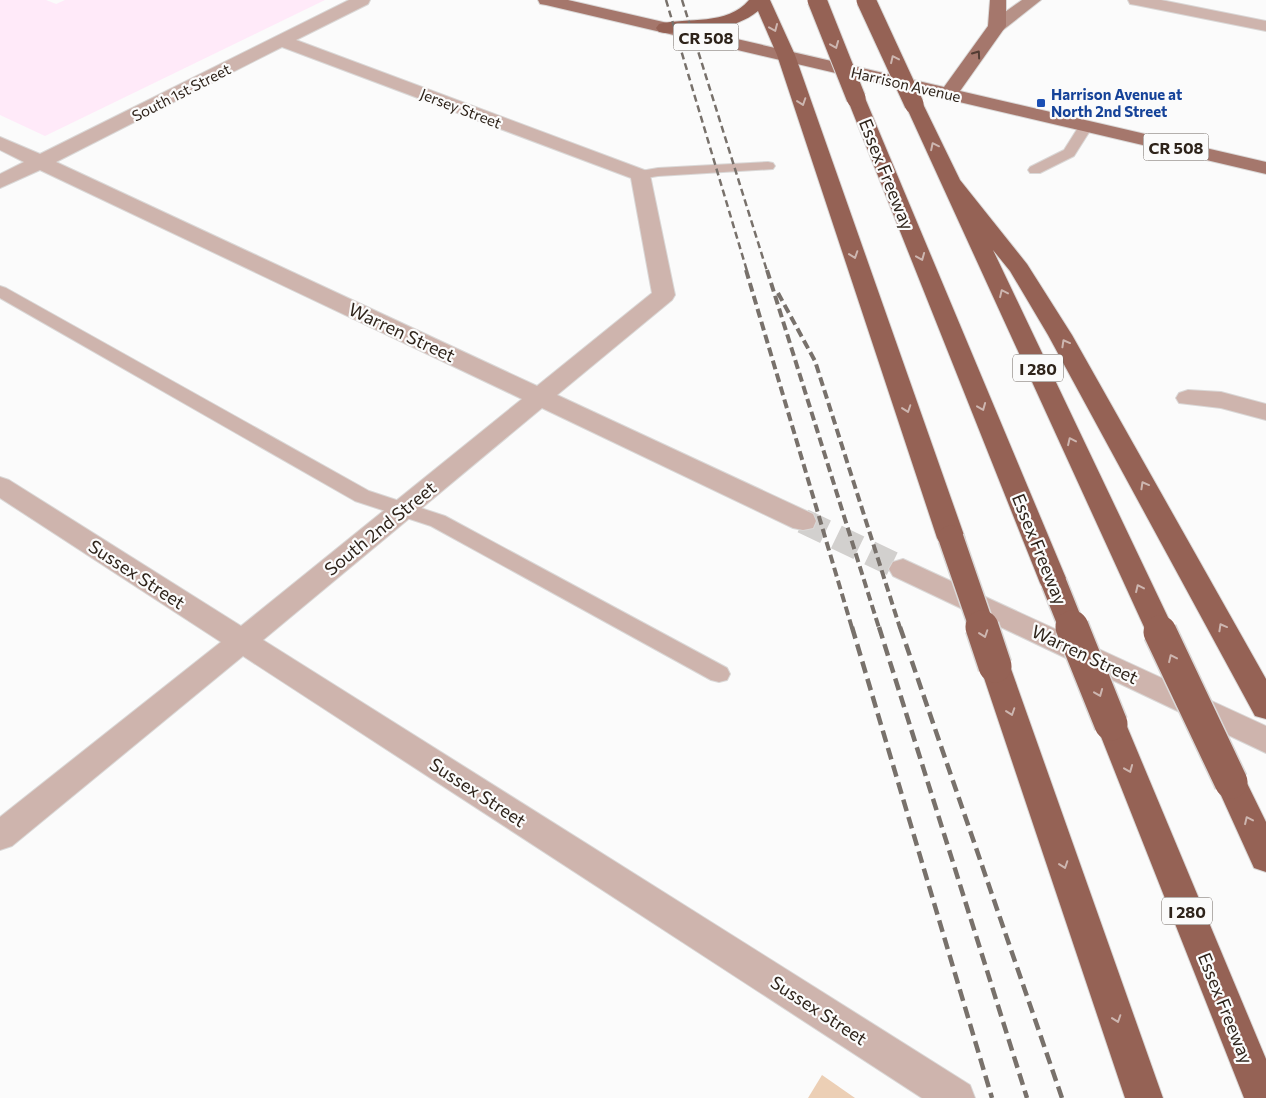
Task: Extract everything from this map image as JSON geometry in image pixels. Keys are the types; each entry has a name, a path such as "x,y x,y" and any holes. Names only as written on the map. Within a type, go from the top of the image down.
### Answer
{"highway":[{"path":"665,28 700,25 729,19 750,10 760,0 786,56 1144,1098"},
{"name":"Essex Freeway","path":"816,0 1263,1098"},
{"name":"I 280","path":"866,0 1266,858"},
{"path":"952,184 1019,269 1060,335 1266,707"}],"main road":[{"name":"Harrison Avenue","path":"546,0 1266,168"},
{"path":"949,94 997,26 998,0"}],"street":[{"name":"South 1st Street","path":"0,182 362,0"},
{"path":"997,26 1032,0"},
{"path":"1136,0 1266,26"},
{"name":"Jersey Street","path":"282,41 640,175"},
{"name":"Warren Street","path":"0,142 803,521"},
{"name":"South 2nd Street","path":"0,836 242,641 664,295 640,175"},
{"path":"1188,398 1221,400 1266,412"},
{"name":"Sussex Street","path":"0,486 956,1098"},
{"name":"Warren Street","path":"903,568 1266,740"}],"lane":[{"path":"1035,170 1069,153 1086,126"},
{"path":"640,175 658,172 768,166"},
{"path":"0,290 362,496 438,520 719,674"}],"shaded area":[{"path":"0,0 46,0 56,4 65,0 325,0 45,136 0,115"},
{"path":"822,1075 855,1098 808,1098"}],"tunnel":[{"path":"803,521 903,569"}],"railway":[{"path":"666,0 747,271"},
{"path":"682,0 767,271"},
{"path":"746,270 852,628"},
{"path":"767,270 879,628"},
{"path":"778,293 815,361 900,628"},
{"path":"852,627 992,1098"},
{"path":"879,627 1027,1098"},
{"path":"900,627 1062,1098"}],"place":[{"name":"Harrison Avenue at North 2nd Street","path":"1041,103"}]}
